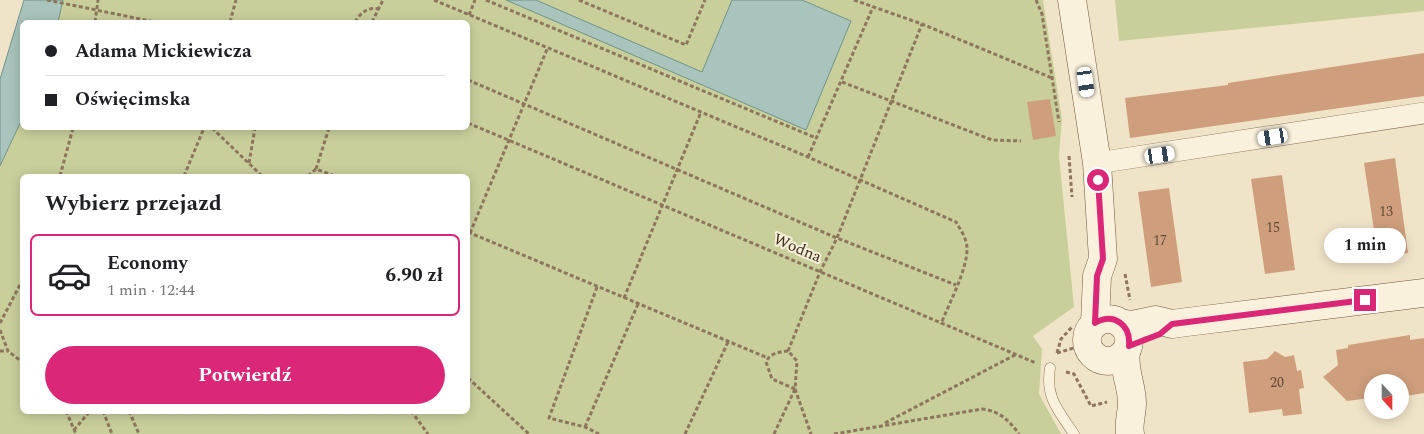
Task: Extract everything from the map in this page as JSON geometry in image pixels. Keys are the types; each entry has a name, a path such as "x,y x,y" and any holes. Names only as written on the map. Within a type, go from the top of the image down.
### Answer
{"street":[{"path":"1072,0 1114,263 1097,276 1115,328 1125,369 1132,403 1129,429"},
{"path":"1097,163 1424,113"},
{"path":"1129,429 1112,400 1106,374 1098,358 1091,353 1087,341 1090,329 1115,328 1156,320 1172,324 1424,293"},
{"path":"1098,358 1114,360 1115,328"}],"lane":[{"path":"1050,368 1048,389 1074,434"}],"path":[{"path":"47,0 145,20"},
{"path":"95,20 98,0"},
{"path":"231,20 236,0"},
{"path":"373,20 383,0"},
{"path":"434,0 858,178 956,222 963,234 966,246 965,263 941,324"},
{"path":"469,15 475,0"},
{"path":"486,0 816,138"},
{"path":"579,0 686,45 705,0"},
{"path":"854,0 922,24 1052,78"},
{"path":"1036,0 1042,14 1059,122"},
{"path":"808,157 842,82 873,6"},
{"path":"357,20 365,10 371,8 379,9"},
{"path":"788,351 820,272 837,238 858,178 922,24"},
{"path":"470,230 510,141 548,48"},
{"path":"470,81 837,238 956,285"},
{"path":"842,82 992,140 1021,141"},
{"path":"624,298 701,112"},
{"name":"Wodna","path":"470,124 1015,355 1050,368 1074,374 1090,406 1112,400"},
{"path":"61,174 72,130"},
{"path":"185,174 203,130"},
{"path":"214,130 260,174"},
{"path":"248,163 255,130"},
{"path":"310,174 316,169 328,130"},
{"path":"1070,154 1073,203"},
{"path":"316,169 330,174"},
{"path":"470,232 768,358"},
{"path":"1057,352 1061,339 1115,328 1126,287 1114,263"},
{"path":"0,323 20,285"},
{"path":"597,286 549,418 585,427 599,434"},
{"path":"585,427 638,304"},
{"path":"0,330 8,350 20,360"},
{"path":"685,434 728,342"},
{"path":"0,351 8,350"},
{"path":"774,434 795,389 797,360 788,351 776,352 766,362 772,379 795,389 811,434"},
{"path":"881,425 1015,355"},
{"path":"470,380 529,434"},
{"path":"834,434 982,409 995,411 1011,423 1019,434"},
{"path":"67,414 76,434"},
{"path":"74,430 87,414"},
{"path":"104,414 112,434"},
{"path":"129,414 138,434"},
{"path":"413,414 428,434"}],"green space":[{"path":"63,0 1043,0 1062,119 1059,156 1074,307 1033,336 1042,349 1039,394 1061,434 0,434 0,166 20,123 20,130 470,130 470,20 58,20"},
{"path":"1115,0 1424,0 1424,11 1119,41"}],"water":[{"path":"24,0 63,0 58,20 20,20 20,123 0,166 0,79"},
{"path":"506,0 536,0 702,72 732,0 802,0 851,21 806,130"}],"building":[{"path":"1424,53 1424,96 1130,138 1125,98 1228,85 1228,83"},
{"path":"1050,99 1056,136 1033,140 1027,102"},
{"path":"1395,158 1408,253 1378,257 1364,163"},
{"path":"1282,175 1295,270 1265,274 1251,179"},
{"path":"1169,188 1182,282 1151,287 1138,192"},
{"path":"1410,335 1410,340 1424,338 1424,393 1409,396 1409,374 1364,374 1364,399 1347,401 1323,377 1338,365 1336,350 1348,348 1348,345"},
{"path":"1275,351 1285,357 1294,355 1297,371 1301,370 1304,388 1299,389 1302,414 1283,416 1282,409 1249,413 1243,362 1267,359"}],"route":[{"path":"1098,180 1103,259 1097,276 1095,323 1104,318 1110,318 1124,324 1129,333 1129,346 1135,342 1160,334 1172,324 1365,300"}]}
